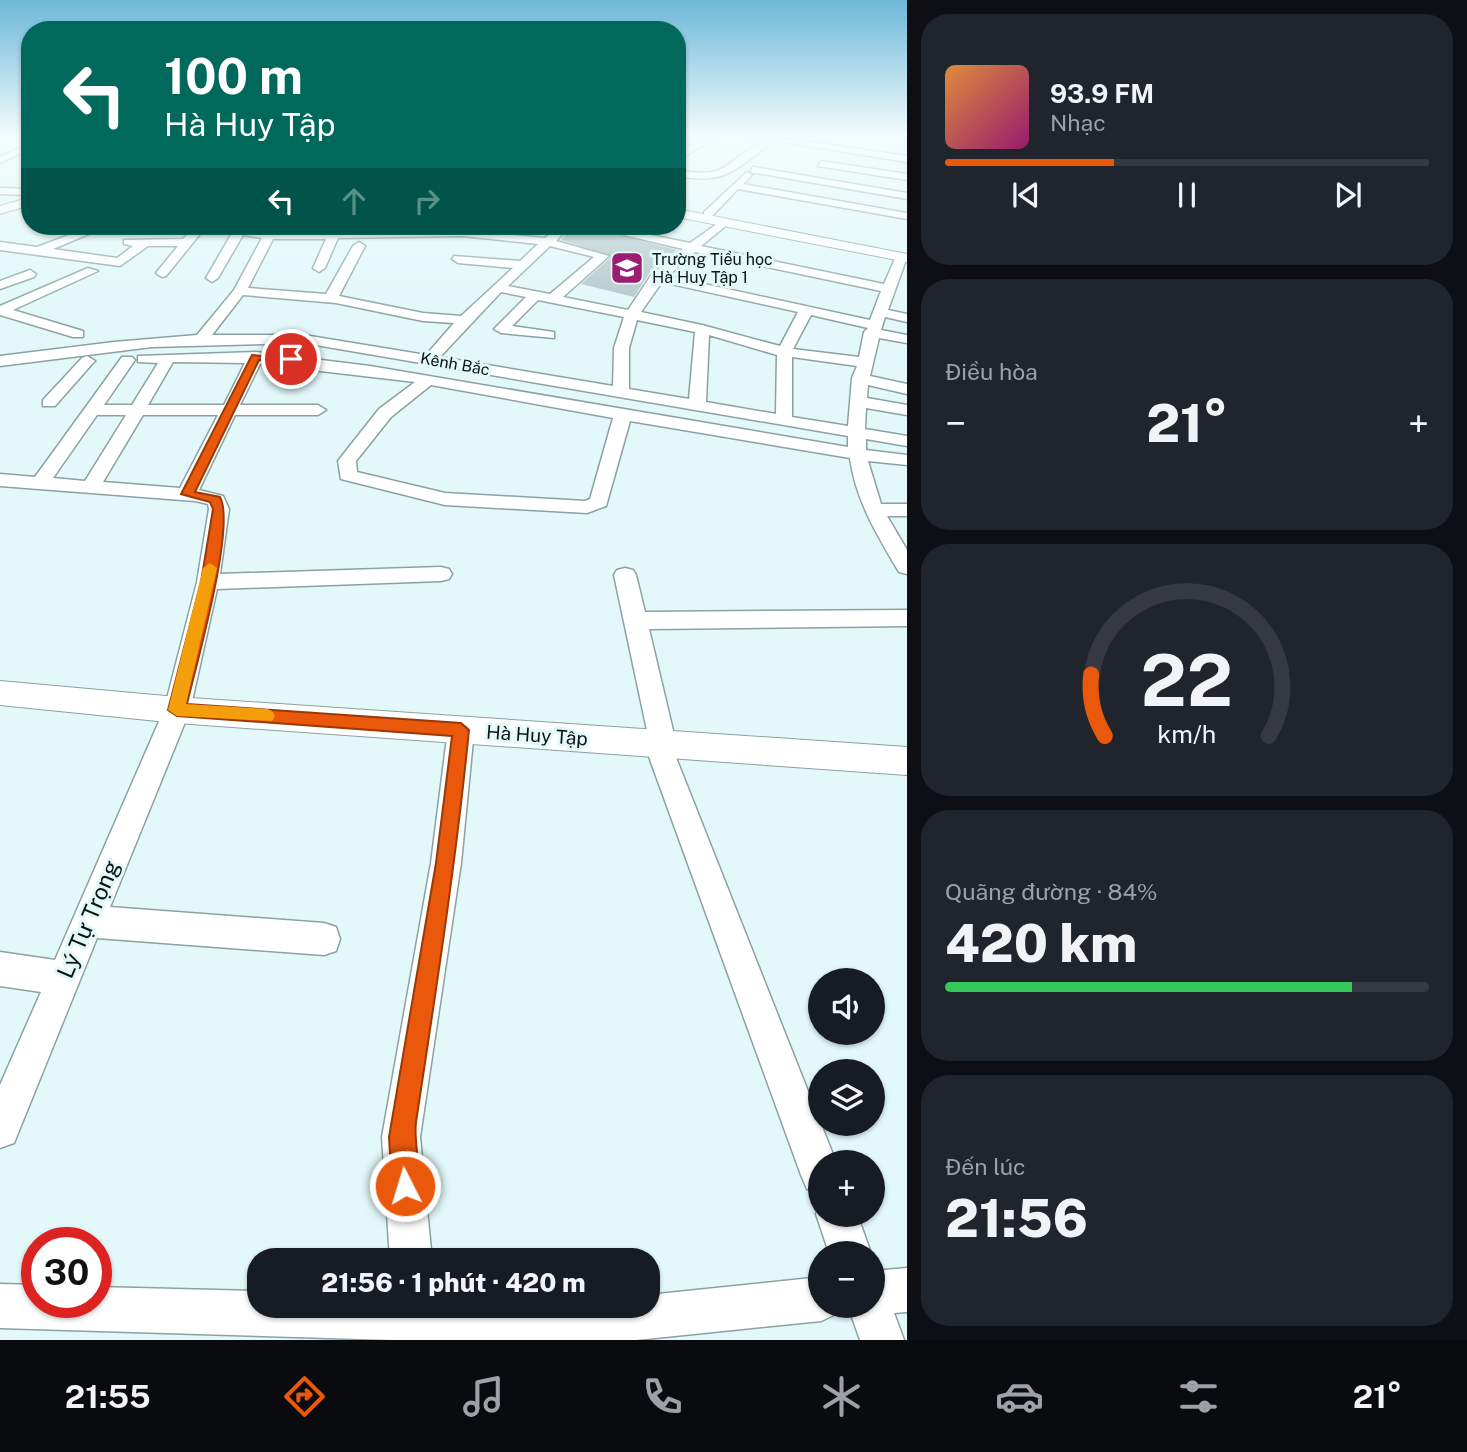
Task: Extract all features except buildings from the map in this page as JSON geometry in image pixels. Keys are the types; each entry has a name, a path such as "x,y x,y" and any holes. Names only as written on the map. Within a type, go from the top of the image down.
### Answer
{"main road":[{"path":"0,205 20,198"},
{"path":"0,211 21,204"},
{"path":"686,211 905,256"},
{"path":"686,212 724,222 787,232"},
{"name":"Hà Huy Tập","path":"0,693 177,710 907,761"}],"street":[{"path":"708,214 724,198"},
{"path":"802,198 907,216"},
{"path":"621,393 623,344 634,315 656,277 724,222"},
{"path":"38,251 79,235"},
{"path":"162,273 194,235"},
{"path":"212,278 237,235"},
{"path":"265,235 302,235"},
{"path":"318,268 334,235"},
{"path":"331,298 357,235"},
{"path":"400,251 411,235"},
{"path":"482,235 548,242 603,256 552,299"},
{"path":"431,359 464,320 555,235"},
{"path":"633,235 888,289"},
{"path":"158,326 208,332 240,291 269,236"},
{"path":"118,242 187,243"},
{"path":"0,246 120,262 144,243"},
{"path":"905,256 874,323 862,370 856,433 857,454 874,510 907,566"},
{"path":"458,259 521,265"},
{"path":"0,311 92,271"},
{"path":"0,285 30,274"},
{"path":"656,277 874,323 907,339"},
{"path":"499,288 702,330 862,370 907,388"},
{"path":"240,291 331,298 423,317 464,320"},
{"path":"537,295 501,329 549,335"},
{"path":"784,422 784,352 807,309"},
{"path":"0,311 84,333 6,347 0,345"},
{"path":"874,323 907,318"},
{"path":"698,407 702,330"},
{"name":"Kênh Bắc","path":"0,361 208,332 247,337 304,339 907,441"},
{"path":"236,356 247,337"},
{"path":"291,359 304,339"},
{"name":"Kênh Bắc","path":"0,376 87,361 236,356 291,359 429,379 739,437 907,460"},
{"path":"91,488 169,357"},
{"path":"0,480 187,494 256,357"},
{"path":"40,484 127,360"},
{"path":"49,403 87,361"},
{"path":"429,379 385,413 347,461 348,475 445,499 587,507 599,502 624,414"},
{"path":"858,402 907,410"},
{"path":"94,410 318,410"},
{"name":"Lý Tự Trọng","path":"0,1129 177,710 208,582 219,509 216,500 187,494"},
{"path":"874,510 907,510"},
{"path":"208,582 441,574"},
{"path":"625,575 660,743 812,1150"},
{"path":"636,621 907,618"},
{"path":"410,1248 401,1137 446,863 461,730"},
{"path":"88,921 324,939"},
{"path":"0,969 63,978"},
{"path":"885,1292 907,1290"},
{"path":"0,1306 416,1320 598,1331 808,1301"},
{"path":"874,1318 882,1340"}],"slow traffic":[{"path":"210,568 177,710 267,716"}],"place":[{"name":"Trường Tiểu học Hà Huy Tập 1","path":"627,268"}],"route":[{"path":"291,359 256,357 187,494 216,500 219,509 208,582 177,710 461,730 446,863 417,1023 401,1137 405,1186"}]}
